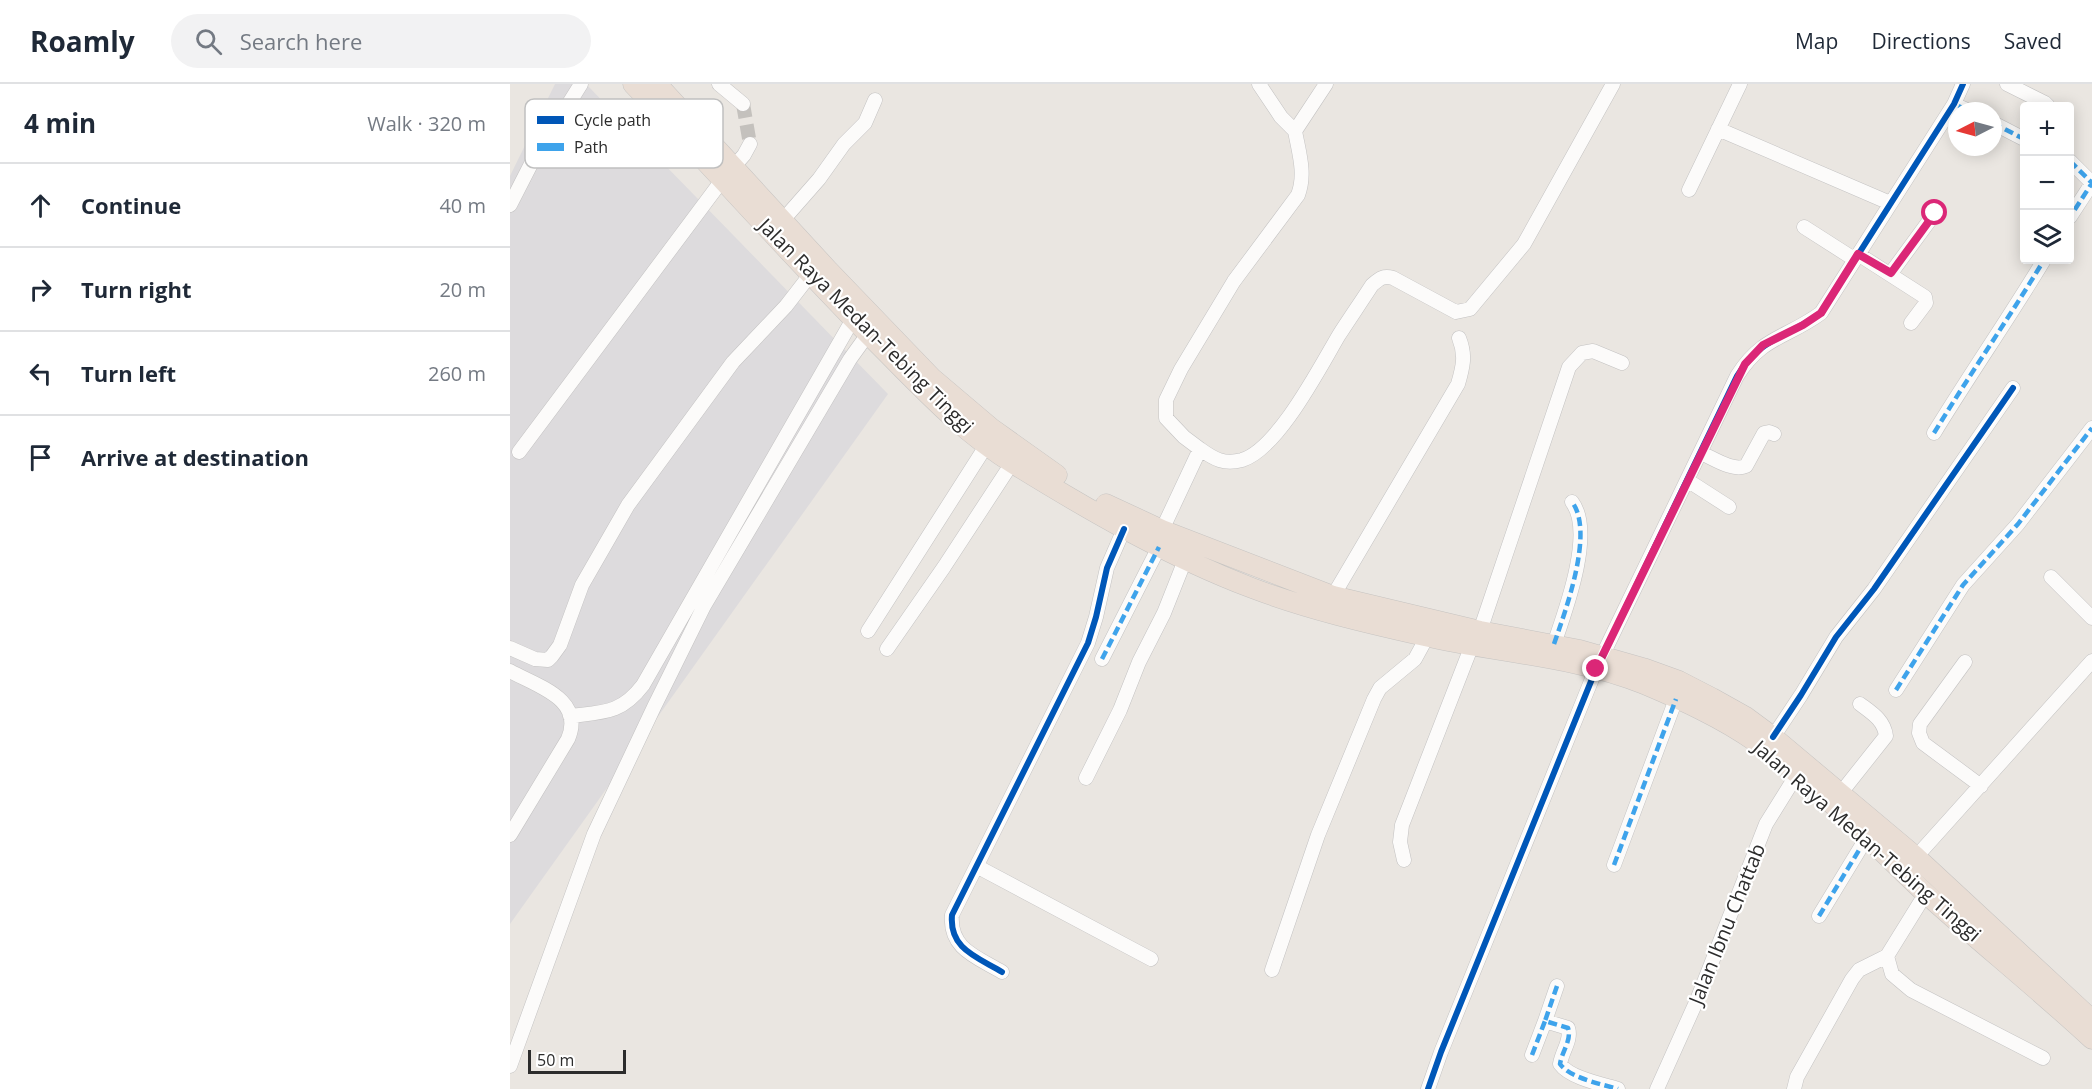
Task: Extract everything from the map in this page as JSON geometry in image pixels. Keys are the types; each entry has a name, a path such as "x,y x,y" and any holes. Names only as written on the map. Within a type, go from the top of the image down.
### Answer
{"highway":[{"name":"Jalan Raya Medan-Tebing Tinggi","path":"633,84 649,99"},
{"name":"Jalan Raya Medan-Tebing Tinggi","path":"657,84 669,99"},
{"name":"Jalan Raya Medan-Tebing Tinggi","path":"723,167 810,275 940,406 986,446 1012,463 1124,529 1333,596 1476,638 1561,660 1600,663 1679,681 1746,717 1773,737 1867,837 1926,893 2092,1039"},
{"name":"Jalan Raya Medan-Tebing Tinggi","path":"723,168 783,220 857,302 932,378 991,428 1045,469 1116,509 1160,539 1185,560 1254,589 1426,637 1554,644 1723,721 1840,794 1916,857 2092,1020"}],"street":[{"path":"572,99 581,84"},
{"path":"719,84 743,104"},
{"path":"1259,84 1281,117 1295,131 1303,174 1302,185 1298,195 1234,281 1180,369 1166,400 1166,418 1184,437 1217,461 1243,460 1258,451 1278,430 1372,285 1380,278 1387,276 1393,278 1456,312 1470,309 1524,244 1613,84"},
{"path":"1295,131 1326,84"},
{"path":"1689,190 1740,84"},
{"path":"1955,102 1963,84"},
{"path":"2007,84 2043,102"},
{"path":"783,220 819,179 844,144 865,123 875,100"},
{"path":"1428,1089 1445,1041 1600,663 1745,364 1763,345 1803,325 1821,313 1948,113"},
{"path":"2002,128 2020,136"},
{"path":"1718,129 1890,203"},
{"path":"519,452 728,173 744,155 750,144"},
{"path":"2074,165 2092,183 2074,211"},
{"path":"510,205 529,168"},
{"path":"1891,273 1935,213"},
{"path":"1804,227 1891,273 1926,300 1911,323"},
{"path":"1934,433 2042,264"},
{"path":"510,648 535,659 548,660 552,656 560,645 582,585 628,505 733,362 786,306 810,275"},
{"path":"570,716 610,710 625,705 643,685 853,319"},
{"path":"510,1066 594,834 654,707 704,606 850,359 868,334"},
{"path":"1333,596 1458,384 1464,365 1464,351 1459,338"},
{"path":"1404,860 1400,842 1402,825 1476,638 1569,368 1582,352 1593,351 1622,363"},
{"path":"1773,737 1836,637 1874,589 2013,388"},
{"path":"1896,690 1963,585 2018,524 2092,428"},
{"path":"1701,453 1736,468 1742,468 1746,466 1762,436 1766,432 1774,434"},
{"path":"868,631 986,446"},
{"path":"1102,659 1160,539 1200,449"},
{"path":"887,649 1012,463"},
{"path":"1687,480 1729,507"},
{"path":"1554,644 1572,594 1579,551 1581,520 1572,502"},
{"path":"1002,972 962,947 952,931 952,915 1088,643 1107,568 1124,529"},
{"path":"1086,777 1120,710 1139,662 1164,613 1185,560"},
{"path":"2051,577 2092,618"},
{"path":"1272,970 1317,835 1374,699 1380,688 1415,659 1426,637"},
{"path":"1916,857 2092,661"},
{"path":"1965,662 1920,724 1919,733 1923,743 1981,786"},
{"path":"510,671 565,702 572,724 568,739 510,835"},
{"path":"1614,865 1676,699"},
{"path":"1840,794 1886,736 1884,725 1860,704"},
{"name":"Jalan Ibnu Chattab","path":"1657,1089 1697,1000 1766,824 1800,768"},
{"path":"1819,916 1867,837"},
{"path":"978,867 1151,959"},
{"path":"1794,1089 1797,1077 1852,979 1859,970 1887,956 1926,893"},
{"path":"1887,956 1892,974 1911,990 2043,1058"},
{"path":"1532,1055 1557,986"},
{"path":"1545,1021 1568,1028 1569,1037 1561,1056 1562,1068 1582,1078 1618,1089"}],"shaded area":[{"path":"555,84 586,84 601,99 548,99"},
{"path":"525,145 525,168 668,168 888,394 510,924 510,176"}],"tunnel":[{"path":"743,104 750,144"}],"marked path":[{"path":"2002,128 2020,137"},
{"path":"2074,165 2092,183 2074,211"},
{"path":"1934,433 2041,264"},
{"path":"1896,690 1963,585 2018,524 2092,428"},
{"path":"1554,644 1571,593 1579,552 1578,515 1572,502"},
{"path":"1102,659 1159,547"},
{"path":"1614,865 1676,699"},
{"path":"1819,916 1867,837"},
{"path":"1557,986 1545,1021 1568,1028 1568,1041 1560,1064 1578,1077 1618,1089"},
{"path":"1532,1055 1545,1021"}],"cycle path":[{"path":"1428,1089 1596,669 1737,376 1746,363 1766,345 1821,313 1954,104 1963,84"},
{"path":"1773,737 1836,637 1874,589 2013,388"},
{"path":"1002,972 966,951 955,936 952,915 1088,643 1107,568 1124,529"}],"route":[{"path":"1596,669 1737,376 1745,364 1763,345 1803,325 1821,313 1858,254 1891,273 1935,213"}]}
